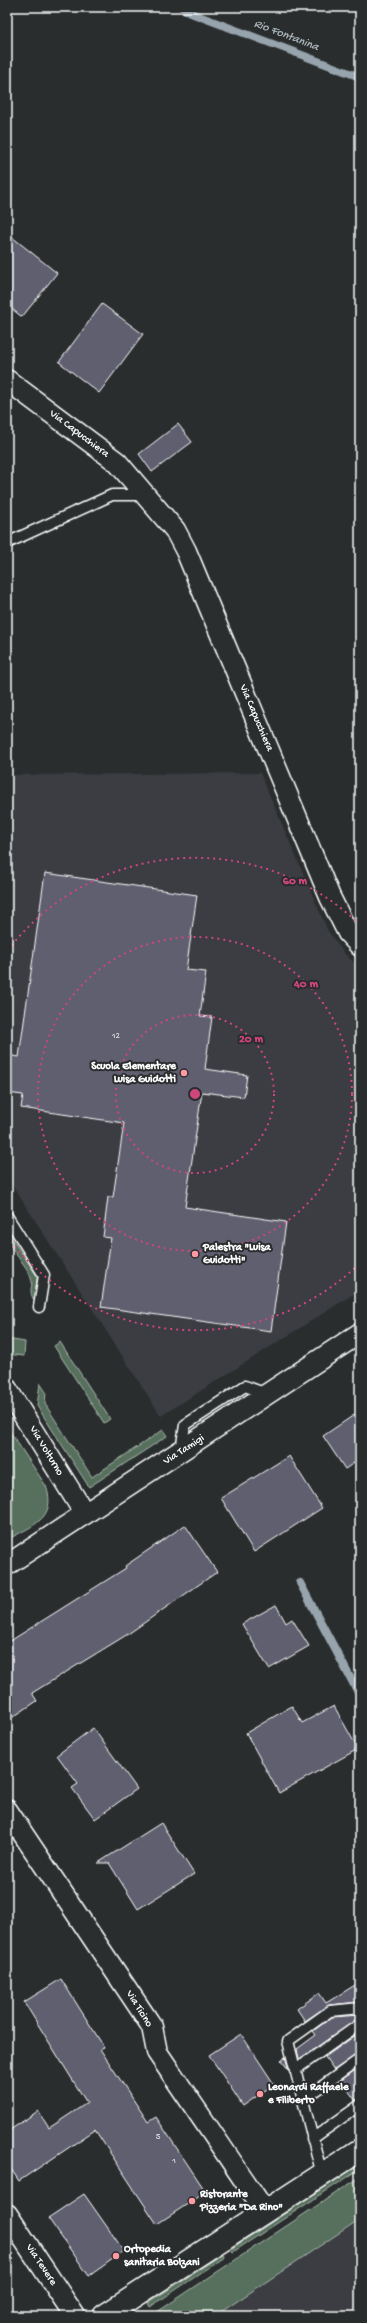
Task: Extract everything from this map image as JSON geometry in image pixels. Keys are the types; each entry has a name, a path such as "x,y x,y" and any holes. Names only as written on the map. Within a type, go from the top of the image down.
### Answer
{"street":[{"name":"Via Capucchiera","path":"7,380 117,462 175,530 186,551 330,897 348,932 360,946"},
{"name":"Via Tamigi","path":"7,1565 360,1333"},
{"name":"Via Volturno","path":"7,1389 85,1514"},
{"name":"Via Ticino","path":"7,1810 152,2028 157,2052 265,2211"},
{"path":"104,2316 360,2150"},
{"name":"Via Tevere","path":"7,2214 75,2316"}],"lane":[{"path":"7,543 112,495 145,494"},
{"path":"7,1216 44,1275 39,1308"},
{"path":"322,2175 288,2041 330,2011 360,2008"},
{"path":"295,2070 360,2024"},
{"path":"303,2100 360,2059"},
{"path":"312,2139 360,2105"}],"shaded area":[{"name":"Scuola Elementare Luisa Guidotti","path":"260,773 328,931 344,953 360,968 360,1290 161,1416 7,1177 7,775"},
{"path":"360,2181 360,2316 153,2316"}],"green space":[{"path":"7,1231 37,1276 35,1302 31,1294 31,1278 25,1266 13,1250"},
{"path":"7,1339 25,1342 24,1356 7,1354"},
{"path":"60,1342 110,1419 104,1423 54,1346"},
{"path":"40,1383 46,1392 45,1404 92,1477 163,1430 167,1436 89,1487 37,1406"},
{"path":"7,1427 46,1486 49,1497 45,1514 40,1520 7,1540"},
{"path":"360,2164 360,2169 233,2252 231,2249"},
{"path":"360,2177 360,2219 215,2316 151,2316"},
{"path":"223,2254 225,2257 150,2307 148,2303"}],"building":[{"path":"7,233 57,273 22,317 7,305"},
{"path":"102,304 143,334 99,393 59,362"},
{"path":"178,424 192,442 152,472 139,454"},
{"name":"Scuola Elementare Luisa Guidotti","path":"45,873 197,895 186,970 206,972 200,1016 212,1017 205,1069 247,1075 244,1097 202,1092 185,1207 286,1222 271,1331 101,1307 111,1238 103,1237 108,1197 113,1197 124,1123 21,1108 23,1095 7,1093 7,1055 19,1057"},
{"path":"360,1411 360,1459 345,1469 323,1436"},
{"path":"289,1456 322,1508 254,1552 221,1498"},
{"path":"185,1525 217,1572 128,1634 32,1693 37,1701 7,1721 7,1643 126,1568 125,1566"},
{"path":"276,1605 286,1623 292,1619 309,1646 269,1669 242,1624"},
{"path":"292,1706 302,1723 334,1706 358,1749 279,1793 246,1733"},
{"path":"93,1728 137,1789 95,1819 72,1788 78,1784 57,1755"},
{"path":"161,1823 194,1874 138,1909 109,1863 98,1863"},
{"path":"61,1979 104,2047 100,2049 148,2122 156,2117 206,2192 157,2224 95,2130 19,2181 7,2163 7,2132 38,2111 49,2128 87,2103 24,2002"},
{"path":"360,1982 360,2002 329,2005 305,2021 297,2009 319,1993 326,2003"},
{"path":"360,2015 360,2018 299,2059 297,2049 316,2035 313,2031 332,2017"},
{"path":"360,2032 360,2053 334,2070 325,2057"},
{"path":"241,2034 274,2084 243,2106 209,2055"},
{"path":"285,2057 289,2070 281,2060"},
{"path":"360,2067 360,2099 355,2100 341,2080"},
{"path":"84,2194 124,2251 89,2276 48,2218"}],"waterway":[{"name":"Rio Fontanina","path":"182,7 188,12 360,77"},
{"path":"300,1583 360,1696"}],"place":[{"name":"Scuola Elementare Luisa Guidotti","path":"184,1073"},
{"name":"Palestra \"Luisa Guidotti\"","path":"195,1254"},
{"name":"Leonardi Raffaele e Filiberto","path":"260,2094"},
{"name":"Ristorante Pizzeria \"Da Rino\"","path":"192,2201"},
{"name":"Ortopedia sanitaria Bolzani","path":"116,2256"}]}
